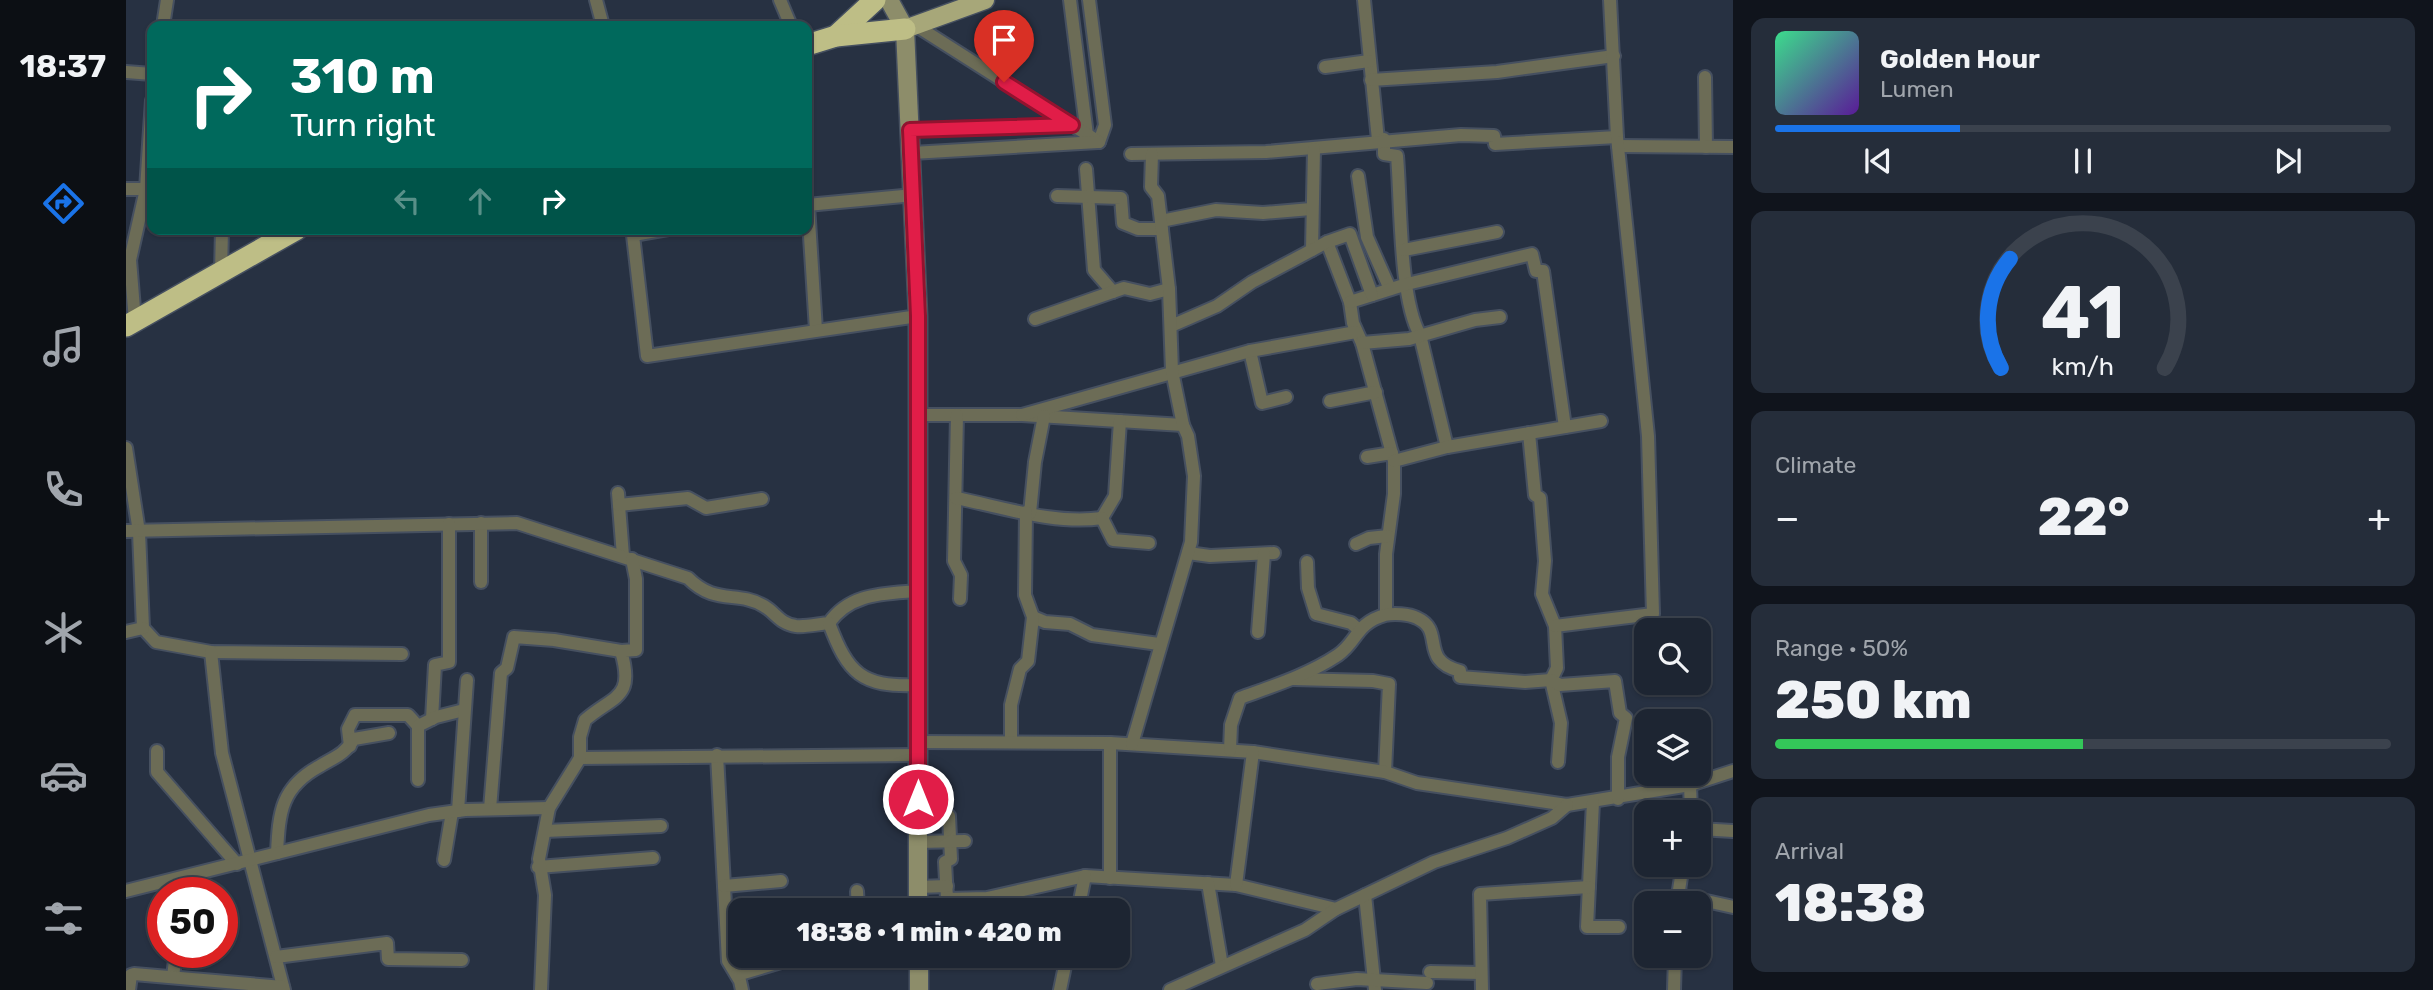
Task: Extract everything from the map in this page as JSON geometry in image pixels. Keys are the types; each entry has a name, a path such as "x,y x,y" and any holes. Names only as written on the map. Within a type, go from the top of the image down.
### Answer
{"highway":[{"path":"836,36 875,0"},
{"path":"812,43 836,36 910,27"},
{"path":"131,323 287,235"}],"main road":[{"path":"888,0 910,27 910,130 918,316 918,898"},
{"path":"910,27 985,0"},
{"path":"919,968 919,990"}],"street":[{"path":"164,21 167,0"},
{"path":"596,0 602,21"},
{"path":"780,0 789,21"},
{"path":"1070,0 1093,138"},
{"path":"912,153 1093,138 1105,125 1089,0"},
{"path":"1364,0 1371,80 1381,140 1384,154 1397,156 1414,325 1420,335 1447,447"},
{"path":"1555,626 1653,614 1648,436 1618,141 1610,0"},
{"path":"910,27 1093,138"},
{"path":"1371,80 1497,72 1614,56"},
{"path":"1325,67 1369,61"},
{"path":"126,72 147,74"},
{"path":"1705,77 1706,147"},
{"path":"910,130 1072,125"},
{"path":"1130,154 1314,149 1381,140 1472,135 1494,136 1495,144 1618,141 1733,147"},
{"path":"1312,250 1314,149"},
{"path":"1132,744 1159,644 1188,553 1194,476 1188,436 1182,425 1172,371 1169,289 1158,196 1151,187 1152,154"},
{"path":"1086,169 1094,270 1113,292"},
{"path":"1358,176 1367,237 1390,289"},
{"path":"126,188 147,183"},
{"path":"131,323 131,260 147,188"},
{"path":"812,205 914,195"},
{"path":"1057,196 1121,198 1123,223 1138,229 1216,210 1263,213 1311,209"},
{"path":"1405,250 1497,232"},
{"path":"1171,326 1217,306 1252,282 1327,242 1350,234 1372,295"},
{"path":"221,273 222,235"},
{"path":"633,235 647,356 918,316"},
{"path":"809,235 816,330"},
{"path":"1327,242 1350,302 1393,457 1386,614"},
{"path":"1350,302 1408,284 1532,254 1536,271 1543,271 1565,427"},
{"path":"1035,319 1124,288 1150,294 1169,289"},
{"path":"1022,415 1250,351 1359,337 1420,335 1475,320 1500,317"},
{"path":"1250,351 1262,403 1286,397"},
{"path":"1330,401 1376,392"},
{"path":"918,415 1022,415 1182,425"},
{"path":"957,415 954,561 961,575 960,599"},
{"path":"1011,741 1011,705 1020,669 1027,661 1033,617 1025,594 1028,512 1044,416"},
{"path":"1102,518 1115,496 1120,421"},
{"path":"1367,457 1393,457 1601,421"},
{"path":"1529,433 1535,495 1540,498 1545,561 1542,594 1555,626 1556,668 1551,680 1561,723 1558,762"},
{"path":"126,448 143,628 156,642 211,652 402,654"},
{"path":"490,809 501,673 507,668 514,637 554,640 621,651 636,650 636,579 628,557 619,499 688,498 706,508 762,499"},
{"path":"956,498 1028,512 1087,520 1102,518"},
{"path":"1102,518 1113,540 1149,543"},
{"path":"481,523 481,582"},
{"path":"133,531 517,523 628,557 688,579 709,595 766,606 782,622 796,626 829,623"},
{"path":"432,719 435,665 449,662 449,524"},
{"path":"1356,544 1369,538 1388,536"},
{"path":"1188,553 1210,556 1269,554 1258,632"},
{"path":"1307,562 1308,588 1316,614 1351,623 1358,629"},
{"path":"829,623 840,607 868,596 917,592"},
{"path":"1230,750 1231,724 1240,698 1293,679 1345,650 1358,629 1386,614 1418,618 1430,629 1437,660 1443,666 1460,671 1460,677 1525,682 1551,680 1560,685 1615,681 1620,713 1626,718 1618,757 1618,799"},
{"path":"1033,617 1045,622 1070,624 1092,635 1159,644"},
{"path":"829,623 838,646 864,679 885,686 916,685"},
{"path":"126,632 143,628"},
{"path":"541,990 545,895 538,867 549,808 580,758 580,737 585,720 612,704 622,691 627,671 621,651"},
{"path":"129,990 131,975 134,974 283,989 252,860 222,753 211,652"},
{"path":"1293,679 1373,681 1389,684 1385,772"},
{"path":"444,860 455,811 467,680"},
{"path":"418,726 464,710"},
{"path":"350,746 348,729 355,715 408,715 418,726 418,780"},
{"path":"277,853 279,821 287,792 301,777 346,752 354,739 389,733"},
{"path":"580,758 919,748 1011,741 1110,743 1253,751 1385,772 1417,783 1567,805 1618,799 1685,786"},
{"path":"1110,743 1110,878"},
{"path":"157,751 157,772 237,864"},
{"path":"1236,885 1253,751"},
{"path":"717,755 728,961 737,975 741,990"},
{"path":"1711,778 1733,771"},
{"path":"1593,803 1587,927 1619,927"},
{"path":"1170,990 1305,930 1336,909 1434,862 1507,838 1552,818 1567,805"},
{"path":"181,877 455,811 549,808"},
{"path":"949,816 951,859 946,862 947,899 987,898 1085,876 1236,885 1336,909"},
{"path":"545,831 661,825"},
{"path":"1711,830 1733,831"},
{"path":"918,842 965,841"},
{"path":"538,867 653,858"},
{"path":"1080,898 1085,876"},
{"path":"724,886 781,881"},
{"path":"1208,883 1222,966"},
{"path":"126,891 147,886"},
{"path":"918,887 947,886"},
{"path":"1482,990 1480,894 1589,887"},
{"path":"857,891 857,898"},
{"path":"1365,895 1375,984"},
{"path":"1711,904 1733,907"},
{"path":"276,957 387,943 388,959 462,960"},
{"path":"173,977 174,968"},
{"path":"737,975 761,968"},
{"path":"1060,990 1065,968"},
{"path":"1674,990 1675,968"},
{"path":"1317,984 1375,984 1429,976 1481,973"},
{"path":"1205,974 1206,990"}],"route":[{"path":"918,799 918,316 910,130 1072,125 1004,82"}]}
